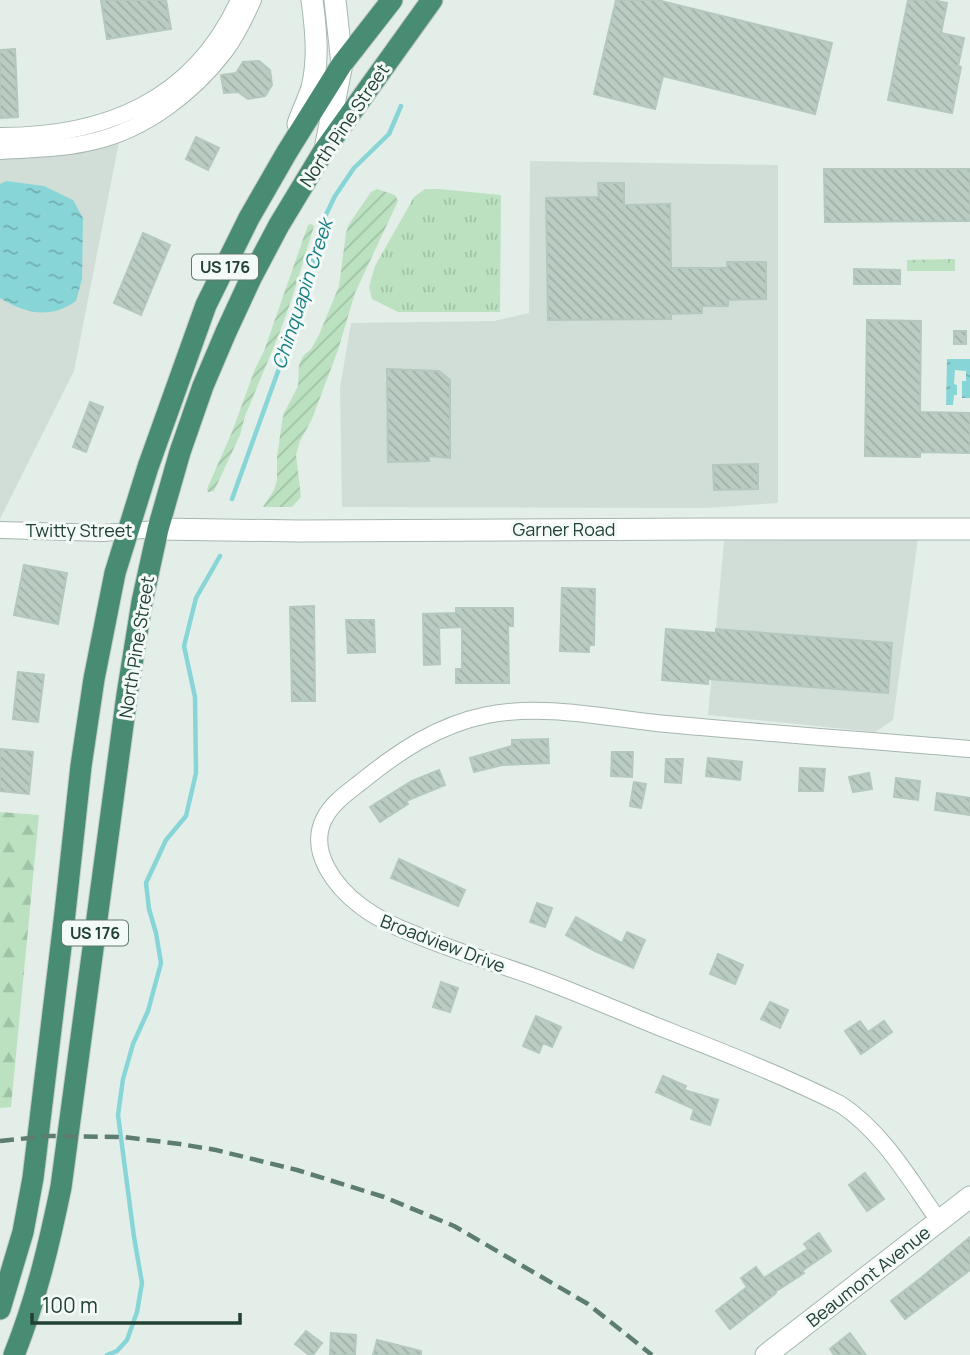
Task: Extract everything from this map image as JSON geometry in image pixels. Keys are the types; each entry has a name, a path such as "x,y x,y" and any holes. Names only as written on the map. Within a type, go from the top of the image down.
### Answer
{"highway":[{"name":"North Pine Street","path":"0,1309 23,1232 33,1178 83,754 94,679 115,573 148,467 206,304 249,218 287,152 342,64 392,0"},
{"name":"North Pine Street","path":"14,1355 50,1242 61,1187 142,602 158,528 180,452 203,386 226,332 279,225 325,149 432,0"}],"street":[{"path":"0,136 43,134 79,128 114,120 146,104 169,90 204,56 220,35 239,0"},
{"path":"0,151 71,146 96,141 139,124 181,95 207,72 239,30 254,0"},
{"path":"287,152 311,90 315,72 316,34 312,0"},
{"path":"325,149 342,64 335,0"},
{"name":"Garner Road","path":"158,528 299,531 794,528 970,530"},
{"name":"Twitty Street","path":"0,530 103,533 158,528"},
{"name":"Broadview Drive","path":"939,1221 875,1134 853,1112 700,1043 537,978 438,944 383,921 360,906 335,881 319,848 319,837 328,812 339,800 410,744 461,721 516,711 543,710 656,723 970,749"},
{"name":"Beaumont Avenue","path":"766,1355 970,1197"}],"shaded area":[{"path":"121,132 74,371 0,519 0,135"},
{"path":"530,161 778,165 778,503 706,508 342,507 340,388 351,323 494,321 529,313"},
{"path":"918,539 893,720 875,732 708,715 724,541"}],"green space":[{"path":"377,189 395,195 398,201 355,293 338,350 312,419 300,441 296,455 301,497 292,507 263,507 277,480 282,422 298,386 299,365 319,335 339,286 349,224 371,192"},
{"path":"425,189 501,195 500,312 398,312 372,299 369,287 375,266 414,197"},
{"path":"308,225 314,226 280,332 245,416 240,435 214,491 208,492 264,351"},
{"path":"955,259 955,271 907,271 907,260"},
{"path":"0,812 39,815 11,1107 0,1108"}],"water":[{"path":"6,181 44,186 73,200 83,218 82,279 76,301 67,307 48,312 29,311 0,298 0,184"},
{"path":"947,359 970,359 970,398 962,398 962,381 966,381 966,371 955,370 954,384 957,385 957,395 954,395 953,405 946,405"}],"building":[{"path":"101,0 166,0 171,29 107,39"},
{"path":"616,0 657,0 832,43 815,114 663,76 655,109 594,94"},
{"path":"908,0 947,3 941,33 964,38 952,113 888,100"},
{"path":"15,49 18,117 0,118 0,50"},
{"path":"259,61 270,70 272,85 265,96 248,99 238,92 224,93 221,75 236,73 243,62"},
{"path":"196,137 219,148 208,170 186,159"},
{"path":"824,169 970,169 970,221 825,222"},
{"path":"598,183 624,183 624,205 670,204 671,268 727,268 727,262 766,262 766,299 728,300 728,306 702,306 702,313 671,314 671,319 548,320 546,198 599,197"},
{"path":"143,233 170,245 141,315 114,303"},
{"path":"854,269 900,270 900,284 854,284"},
{"path":"867,320 921,321 920,412 970,413 970,453 920,452 920,457 865,456"},
{"path":"954,331 966,331 966,344 954,344"},
{"path":"387,369 439,371 450,380 450,458 429,456 429,461 388,462"},
{"path":"90,402 103,407 86,452 73,447"},
{"path":"758,464 758,489 714,490 713,465"},
{"path":"24,565 67,573 58,624 14,615"},
{"path":"562,588 595,589 594,645 589,645 589,652 560,651"},
{"path":"314,606 315,701 292,701 290,607"},
{"path":"456,608 513,608 513,626 508,626 509,683 456,683 456,669 462,669 462,627 439,628 440,664 424,665 423,614 456,613"},
{"path":"346,620 374,620 375,652 348,653"},
{"path":"666,629 716,633 716,629 892,643 888,693 708,679 708,684 662,680"},
{"path":"18,672 44,675 38,722 13,719"},
{"path":"548,739 549,763 502,765 474,772 470,758 512,746 512,740"},
{"path":"0,749 33,752 29,794 0,791"},
{"path":"612,752 633,752 632,777 611,776"},
{"path":"708,758 742,762 740,780 706,776"},
{"path":"666,759 683,759 681,783 665,782"},
{"path":"800,768 825,769 823,791 799,791"},
{"path":"439,770 445,785 406,801 408,804 380,822 370,807 412,781"},
{"path":"869,773 872,789 853,792 849,777"},
{"path":"896,778 920,781 918,800 894,797"},
{"path":"634,782 646,784 641,808 630,806"},
{"path":"937,793 970,798 970,815 935,810"},
{"path":"399,859 465,890 458,906 391,878"},
{"path":"537,903 552,908 545,927 530,922"},
{"path":"576,917 622,943 627,932 645,940 633,968 566,935"},
{"path":"718,954 743,965 735,984 710,974"},
{"path":"441,982 458,988 450,1012 433,1007"},
{"path":"770,1002 788,1010 780,1028 761,1019"},
{"path":"536,1016 561,1027 552,1047 543,1043 539,1053 523,1046"},
{"path":"860,1021 868,1032 884,1021 892,1032 861,1054 845,1031"},
{"path":"663,1076 686,1086 684,1090 718,1100 710,1125 691,1119 694,1109 656,1092"},
{"path":"865,1173 884,1199 867,1211 849,1185"},
{"path":"819,1233 831,1251 730,1329 716,1311 747,1287 741,1278 756,1267 764,1278 808,1249 804,1244"},
{"path":"970,1237 970,1270 905,1319 891,1301"},
{"path":"306,1331 322,1343 313,1355 295,1344"},
{"path":"331,1333 356,1335 355,1355 330,1355"},
{"path":"850,1333 866,1355 834,1355 830,1349"},
{"path":"377,1340 421,1351 421,1355 373,1355"}],"waterway":[{"name":"Chinquapin Creek","path":"232,499 307,291 320,227 335,196 354,168 389,134 401,106"},
{"name":"Chinquapin Creek","path":"107,1355 117,1351 127,1340 137,1312 142,1283 118,1115 123,1079 133,1044 148,1011 161,963 146,883 166,840 186,816 196,773 195,697 184,646 196,598 220,556"}],"railway":[{"path":"0,1141 49,1136 123,1137 180,1144 297,1170 384,1197 454,1226 588,1304 652,1355"}]}
